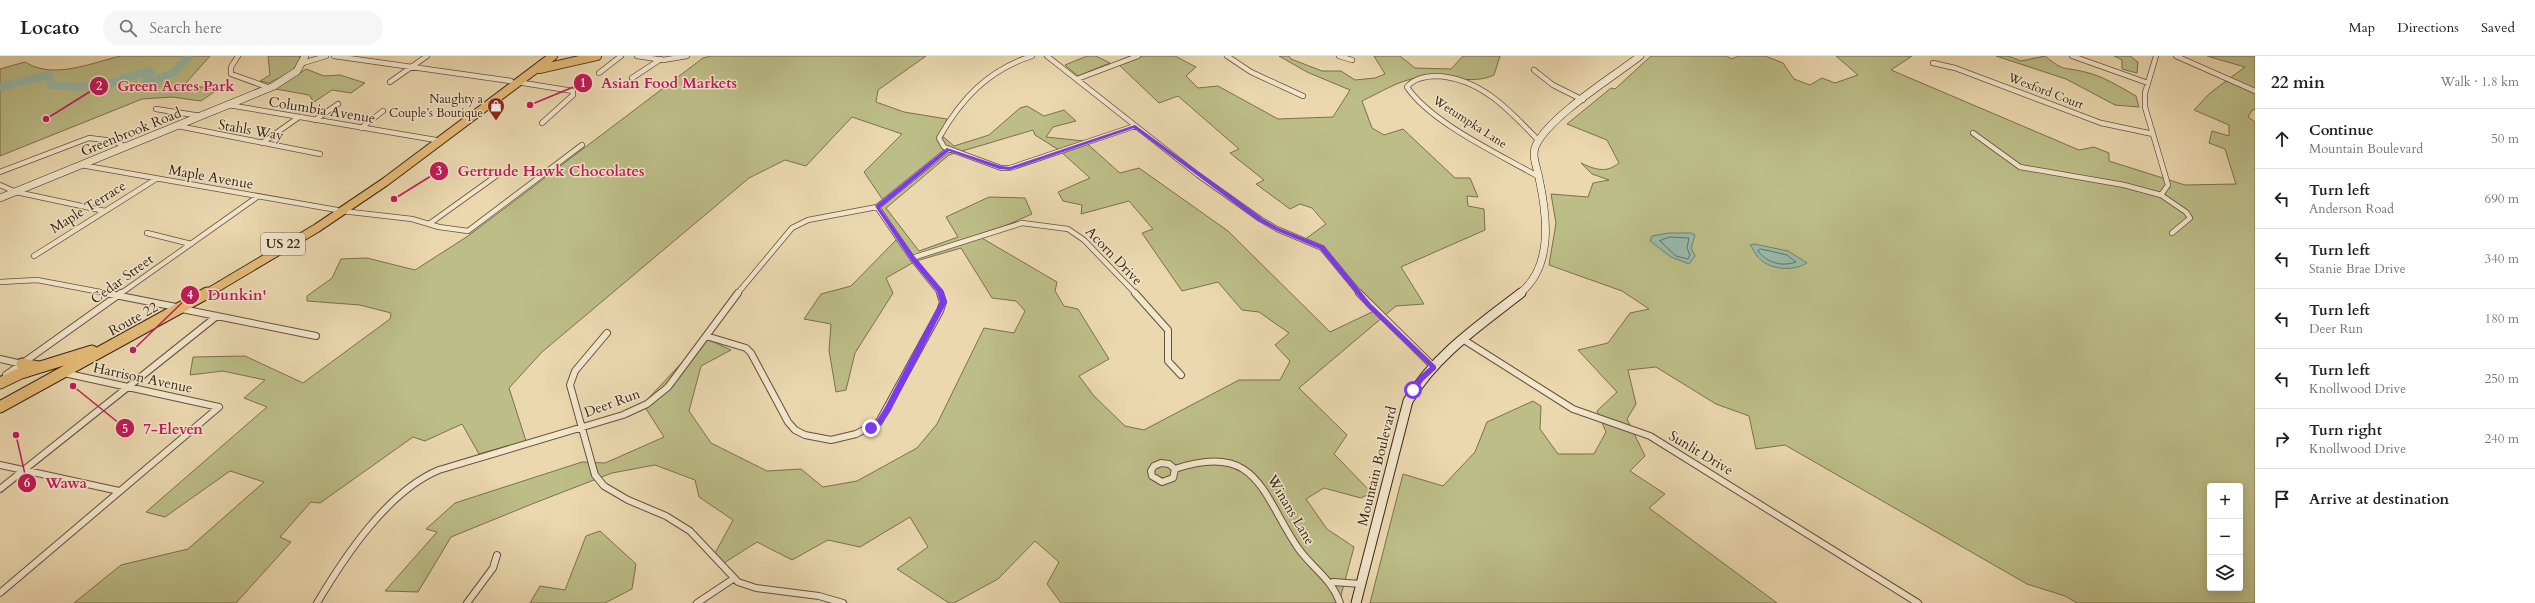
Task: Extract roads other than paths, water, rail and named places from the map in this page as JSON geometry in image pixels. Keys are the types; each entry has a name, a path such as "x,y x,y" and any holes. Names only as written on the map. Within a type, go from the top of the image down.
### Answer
{"highway":[{"name":"US 22","path":"0,402 102,347 179,308 339,210 414,161 547,56"},
{"name":"US 22","path":"339,210 553,56"},
{"path":"517,81 548,66 586,57 597,56"},
{"name":"Route 22","path":"0,407 64,373 298,239 339,210"},
{"path":"0,381 19,374 67,361 102,347"},
{"path":"22,364 42,368"}],"street":[{"path":"238,56 231,67 231,74 270,88"},
{"path":"304,59 326,56"},
{"path":"334,56 517,81 573,91 573,95 542,123"},
{"path":"390,82 427,56"},
{"path":"599,73 621,56"},
{"path":"637,56 661,59 686,56"},
{"path":"1032,56 1004,66 974,88 952,114 939,138 941,143 949,149 1001,168 1010,168 1135,126"},
{"path":"1047,56 1198,175 1260,220 1277,229 1322,248 1369,305 1434,367"},
{"path":"1077,79 1138,56"},
{"path":"1227,56 1251,72 1302,96"},
{"path":"1339,56 1352,60"},
{"path":"1539,141 1560,118 1640,56"},
{"path":"2072,56 2148,83"},
{"path":"2156,56 2145,92 2145,107 2168,185 2161,195"},
{"path":"2176,56 2255,91"},
{"name":"Greenbrook Road","path":"0,198 270,88 291,76 304,59"},
{"path":"632,78 661,59"},
{"name":"Wexford Court","path":"1933,63 1955,68 2101,123 2153,134"},
{"path":"1534,70 1553,85 1584,100"},
{"name":"Wetumpka Lane","path":"1539,141 1494,97 1469,81 1454,76 1428,76 1410,83 1407,86 1410,93 1444,120 1539,177"},
{"path":"315,120 338,104"},
{"name":"Columbia Avenue","path":"229,105 436,140"},
{"path":"156,109 201,116"},
{"path":"361,128 383,111"},
{"path":"262,143 299,117"},
{"name":"Stahls Way","path":"178,126 320,154"},
{"path":"1973,133 1984,139 2007,160 2020,167 2124,185 2161,195 2186,212 2190,218 2172,233"},
{"path":"0,172 89,138 114,141 126,147"},
{"name":"Mountain Boulevard","path":"1356,603 1408,401 1421,379 1464,340 1526,289 1535,278 1546,235 1546,217 1535,150 1539,141"},
{"name":"Maple Avenue","path":"81,165 257,197 382,217 412,218 430,224 468,230 582,145"},
{"name":"Deer Run","path":"317,603 328,582 382,512 405,490 439,470 623,415 647,404 668,387 744,285 792,228 808,220 877,208 949,149"},
{"path":"430,224 496,176"},
{"name":"Maple Terrace","path":"34,256 156,179"},
{"path":"0,185 16,192 105,211"},
{"name":"Cedar Street","path":"0,381 257,197"},
{"path":"706,336 739,345 751,353 788,422 800,433 818,439 831,440 856,434 880,422 943,306 940,292 912,258 877,208"},
{"name":"Acorn Drive","path":"912,258 1022,223 1042,224 1068,229 1084,240 1163,323 1168,330 1168,361 1181,376"},
{"path":"147,233 191,244"},
{"path":"0,282 37,280 120,295 316,336"},
{"path":"0,489 25,471 127,387 217,316"},
{"path":"607,333 571,377 570,390 595,474 602,485 626,500 661,514 690,531 733,578 744,585 825,598 843,603"},
{"name":"Sunlit Drive","path":"1464,340 1573,409 1650,436 1918,603"},
{"path":"0,359 22,364"},
{"name":"Harrison Avenue","path":"64,373 218,406 216,411 119,491"},
{"name":"Winans Lane","path":"1175,469 1204,461 1243,467 1252,472 1265,490 1298,548 1311,565 1333,582"},
{"path":"0,465 119,491"},
{"path":"0,593 119,491"},
{"path":"467,603 493,568 497,555"},
{"path":"697,603 733,578"},
{"path":"1340,603 1333,582 1361,584"}],"water":[{"path":"1669,233 1691,233 1695,235 1691,248 1695,256 1689,264 1671,257 1650,241 1652,236"},
{"path":"1754,244 1788,251 1807,263 1795,268 1774,267 1762,261 1757,256 1750,245"}],"waterway":[{"path":"0,87 50,75 51,85 78,87 105,85 147,71 151,72 146,79 151,82 173,73 189,56"}],"place":[{"name":"Asian Food Markets","path":"530,105"},
{"name":"Green Acres Park","path":"46,119"},
{"name":"Naughty a Couple’s Boutique","path":"496,121"},
{"name":"Gertrude Hawk Chocolates","path":"394,199"},
{"name":"Dunkin'","path":"133,350"},
{"name":"7-Eleven","path":"73,386"},
{"name":"Wawa","path":"16,435"}]}
